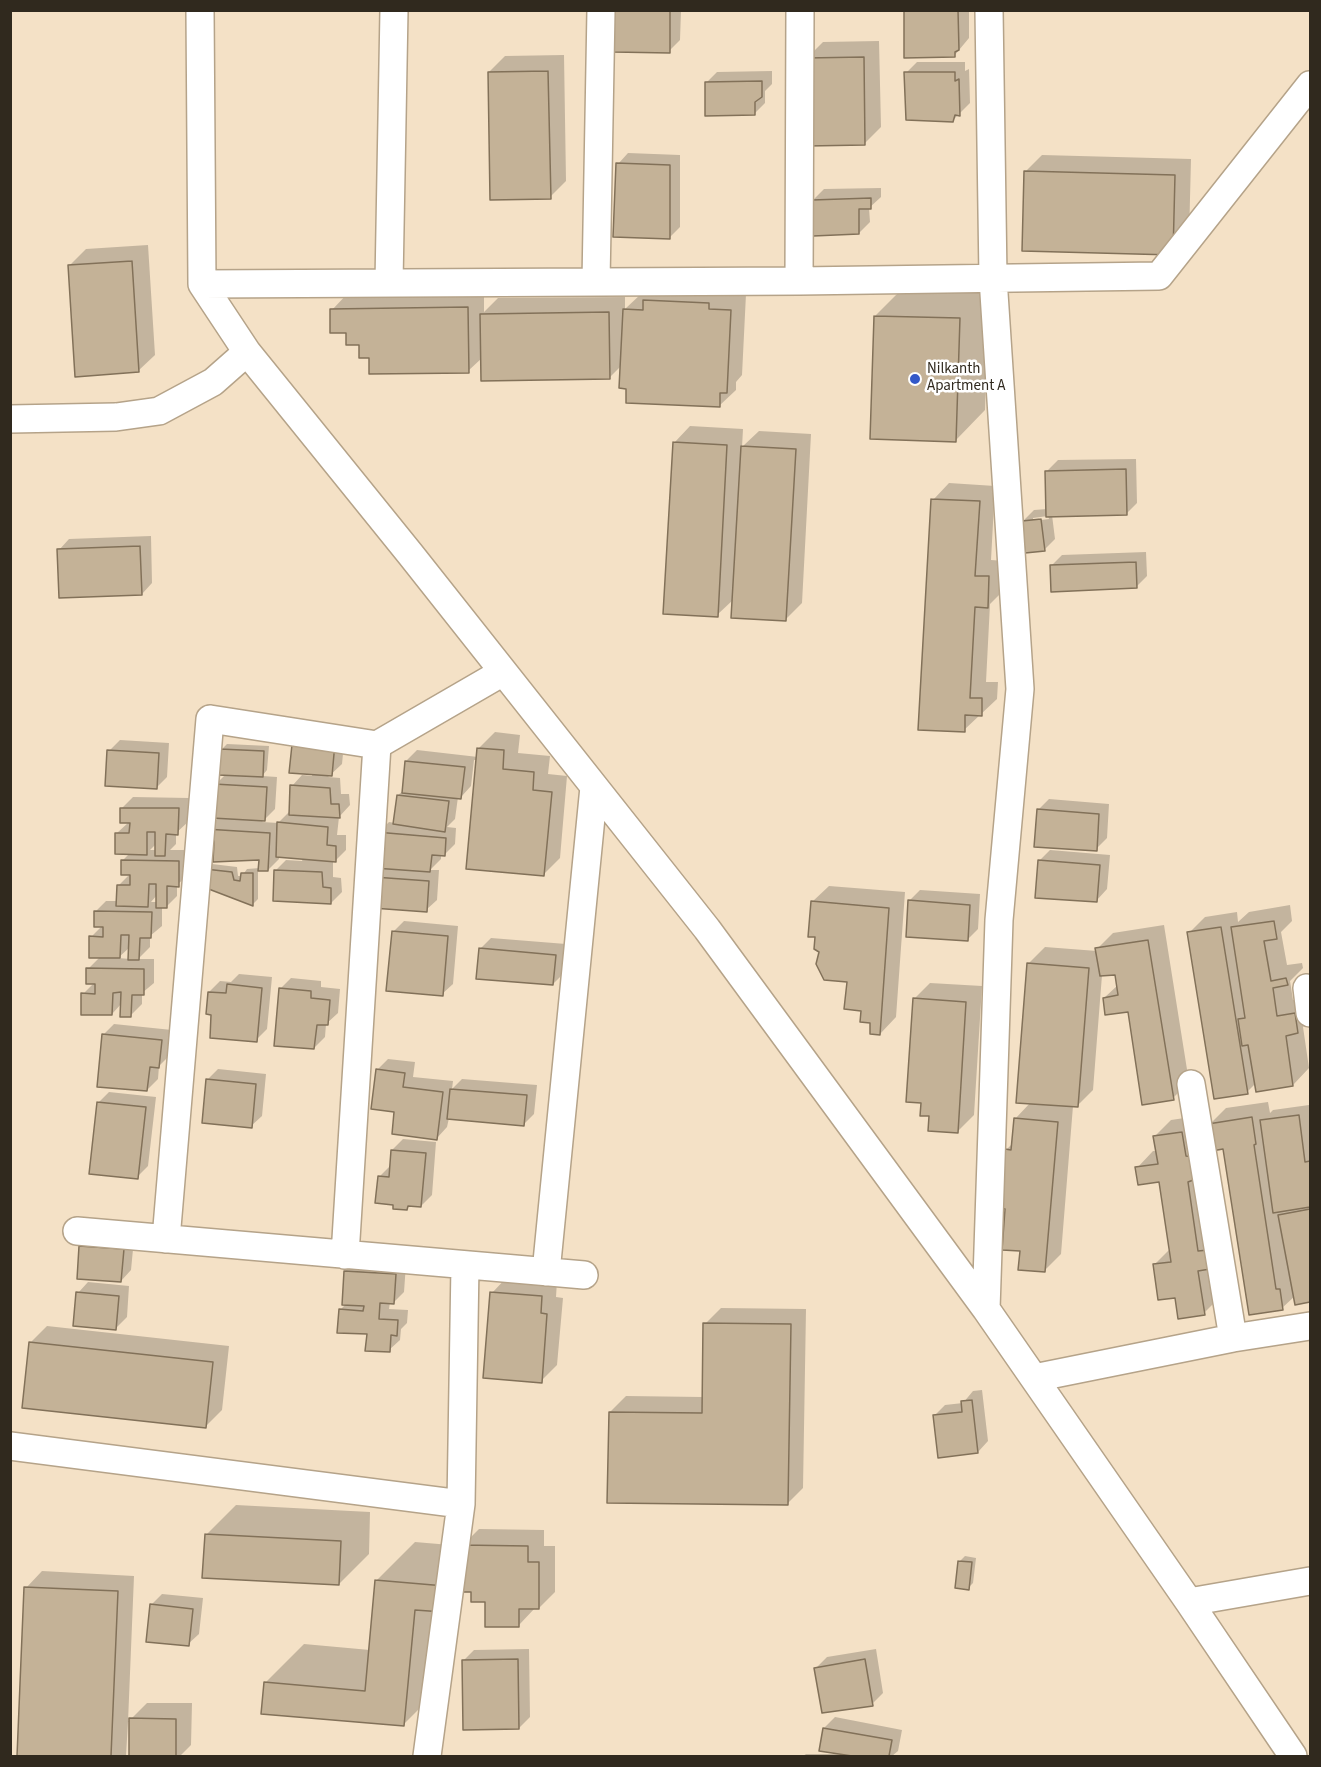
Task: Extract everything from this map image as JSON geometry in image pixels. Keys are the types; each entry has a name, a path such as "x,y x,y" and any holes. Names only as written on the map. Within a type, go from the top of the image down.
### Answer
{"street":[{"path":"200,10 202,284 247,352 706,929 986,1309 1293,1756"},
{"path":"388,282 394,10"},
{"path":"596,281 601,10"},
{"path":"799,281 800,10"},
{"path":"986,1309 999,920 1020,689 993,278 989,10"},
{"path":"202,284 799,281 1159,276 1311,85"},
{"path":"10,419 116,417 159,411 213,382 247,352"},
{"path":"166,1239 210,719 377,745 503,672"},
{"path":"345,1254 377,745"},
{"path":"546,1272 594,787"},
{"path":"1191,1084 1233,1338"},
{"path":"77,1231 584,1275"},
{"path":"427,1756 461,1504 465,1265"},
{"path":"1034,1378 1233,1338 1311,1326"},
{"path":"10,1446 461,1504"},
{"path":"1189,1602 1311,1581"}],"building":[{"path":"613,10 670,10 670,53 613,52"},
{"path":"904,10 958,10 959,50 955,52 955,57 904,58"},
{"path":"864,57 865,145 807,146 806,58"},
{"path":"548,71 551,199 490,200 488,72"},
{"path":"904,72 955,72 955,81 959,79 960,116 955,115 953,122 906,120"},
{"path":"762,81 762,97 755,102 755,115 705,116 705,82"},
{"path":"616,163 670,165 670,239 613,237"},
{"path":"1024,171 1175,175 1173,255 1022,251"},
{"path":"871,198 871,209 859,209 859,234 813,236 812,200"},
{"path":"132,261 139,372 75,377 68,265"},
{"path":"643,300 709,303 709,309 731,310 727,393 720,393 720,407 626,403 626,389 619,388 623,309 643,310"},
{"path":"468,307 469,373 369,374 369,358 359,358 359,345 346,345 346,333 330,333 330,309"},
{"path":"609,312 610,379 481,381 480,314"},
{"name":"Nilkanth Apartment A","path":"874,316 960,318 956,442 870,439"},
{"path":"673,442 727,445 718,617 663,614"},
{"path":"741,446 796,449 786,621 731,618"},
{"path":"1126,469 1127,515 1046,517 1045,471"},
{"path":"931,499 980,501 975,576 989,576 988,608 975,607 970,698 982,698 982,716 965,715 965,732 918,730"},
{"path":"1041,519 1045,551 1025,553 1022,521"},
{"path":"140,546 142,595 59,598 57,549"},
{"path":"1136,562 1137,588 1051,592 1050,565"},
{"path":"293,735 335,743 332,776 289,773"},
{"path":"477,748 504,750 503,769 534,772 533,790 552,792 544,876 466,869"},
{"path":"220,749 264,751 263,777 218,775"},
{"path":"107,750 159,753 157,789 105,786"},
{"path":"405,761 465,767 461,799 402,793"},
{"path":"214,784 267,787 265,821 212,818"},
{"path":"290,785 330,788 331,804 339,804 340,818 289,815"},
{"path":"397,795 449,801 445,832 393,824"},
{"path":"120,808 179,808 178,835 166,834 165,856 155,856 155,832 147,832 147,855 115,854 115,833 129,833 130,823 120,823"},
{"path":"1037,809 1099,814 1097,851 1034,847"},
{"path":"277,822 328,827 327,845 336,846 336,862 276,857"},
{"path":"205,829 270,833 268,871 258,871 259,860 213,862 214,841 205,840"},
{"path":"376,832 446,838 445,856 432,855 430,872 374,868"},
{"path":"121,860 179,861 179,887 167,886 167,908 156,908 156,884 149,884 148,907 116,906 117,885 130,885 130,875 121,875"},
{"path":"1038,860 1100,865 1097,902 1035,898"},
{"path":"205,869 232,872 234,880 240,881 241,873 253,873 253,906 206,888"},
{"path":"274,870 322,872 323,887 331,888 331,904 273,901"},
{"path":"374,877 429,881 427,912 372,908"},
{"path":"908,900 970,905 968,941 906,937"},
{"path":"811,901 889,908 880,1035 870,1034 870,1023 860,1022 861,1011 844,1009 847,982 824,980 816,964 819,952 814,949 815,937 808,937"},
{"path":"94,911 152,912 151,938 140,938 139,960 128,960 129,935 121,935 120,958 89,958 89,936 103,937 103,927 94,927"},
{"path":"1274,921 1277,939 1264,941 1271,981 1286,978 1288,985 1273,988 1277,1016 1295,1013 1298,1033 1286,1036 1293,1086 1256,1092 1248,1045 1242,1046 1238,1019 1245,1018 1231,927"},
{"path":"1221,927 1248,1094 1214,1099 1187,932"},
{"path":"392,931 448,936 443,996 386,991"},
{"path":"1148,940 1174,1100 1142,1105 1128,1012 1105,1015 1103,998 1118,995 1115,975 1100,976 1095,948"},
{"path":"479,948 556,955 553,985 476,979"},
{"path":"1027,963 1089,968 1078,1107 1016,1103"},
{"path":"86,968 144,969 144,995 132,995 131,1017 120,1017 121,992 113,993 112,1015 81,1015 81,993 95,994 95,984 86,984"},
{"path":"227,984 262,988 257,1042 210,1038 211,1015 206,1014 208,992 226,993"},
{"path":"279,988 311,991 311,998 330,1000 328,1025 317,1025 314,1049 274,1046"},
{"path":"913,998 966,1002 958,1133 928,1131 929,1116 920,1116 921,1103 906,1102"},
{"path":"102,1034 162,1040 159,1068 150,1067 147,1091 97,1087"},
{"path":"376,1069 405,1073 403,1087 443,1092 437,1140 392,1134 394,1112 371,1109"},
{"path":"206,1079 256,1084 252,1128 202,1123"},
{"path":"450,1089 527,1095 524,1126 447,1119"},
{"path":"97,1102 146,1107 138,1179 89,1174"},
{"path":"1299,1115 1305,1162 1310,1161 1310,1207 1273,1213 1260,1120"},
{"path":"1252,1117 1256,1144 1254,1145 1276,1289 1280,1289 1283,1310 1249,1315 1223,1149 1212,1151 1208,1124"},
{"path":"1014,1118 1058,1122 1045,1272 1018,1270 1020,1251 1002,1250 1005,1209 1000,1208 1005,1149 1011,1150"},
{"path":"1182,1132 1186,1156 1192,1157 1196,1179 1188,1182 1198,1251 1208,1250 1210,1269 1198,1271 1205,1315 1178,1319 1175,1298 1158,1300 1153,1264 1171,1262 1159,1182 1138,1185 1135,1167 1158,1164 1153,1136"},
{"path":"391,1150 426,1153 421,1207 408,1206 407,1210 393,1209 393,1205 375,1203 378,1176 389,1177"},
{"path":"1310,1209 1310,1302 1295,1305 1278,1215"},
{"path":"79,1246 124,1249 121,1282 77,1279"},
{"path":"344,1271 396,1274 394,1304 380,1303 379,1319 398,1320 397,1336 391,1335 390,1352 365,1351 367,1334 337,1333 339,1309 363,1311 364,1306 342,1305"},
{"path":"76,1292 119,1296 116,1330 73,1326"},
{"path":"490,1292 542,1296 541,1313 547,1314 542,1383 483,1378"},
{"path":"703,1323 791,1324 788,1505 607,1503 609,1412 702,1413"},
{"path":"29,1342 213,1362 206,1428 22,1408"},
{"path":"972,1400 978,1453 938,1458 933,1415 962,1412 961,1401"},
{"path":"205,1534 341,1541 339,1585 202,1578"},
{"path":"461,1545 528,1546 528,1562 539,1562 539,1609 519,1609 519,1627 485,1627 485,1602 471,1602 471,1592 460,1592"},
{"path":"958,1561 972,1562 969,1590 955,1588"},
{"path":"375,1580 445,1586 443,1612 415,1610 404,1726 261,1714 264,1682 365,1691"},
{"path":"24,1587 118,1591 111,1756 17,1756"},
{"path":"150,1604 193,1609 189,1646 146,1642"},
{"path":"518,1659 519,1729 463,1730 462,1660"},
{"path":"865,1659 873,1706 822,1713 814,1668"},
{"path":"129,1718 176,1719 176,1756 129,1756"},
{"path":"823,1728 892,1740 889,1756 852,1756 819,1751"}],"place":[{"name":"Nilkanth Apartment A","path":"915,379"}]}
